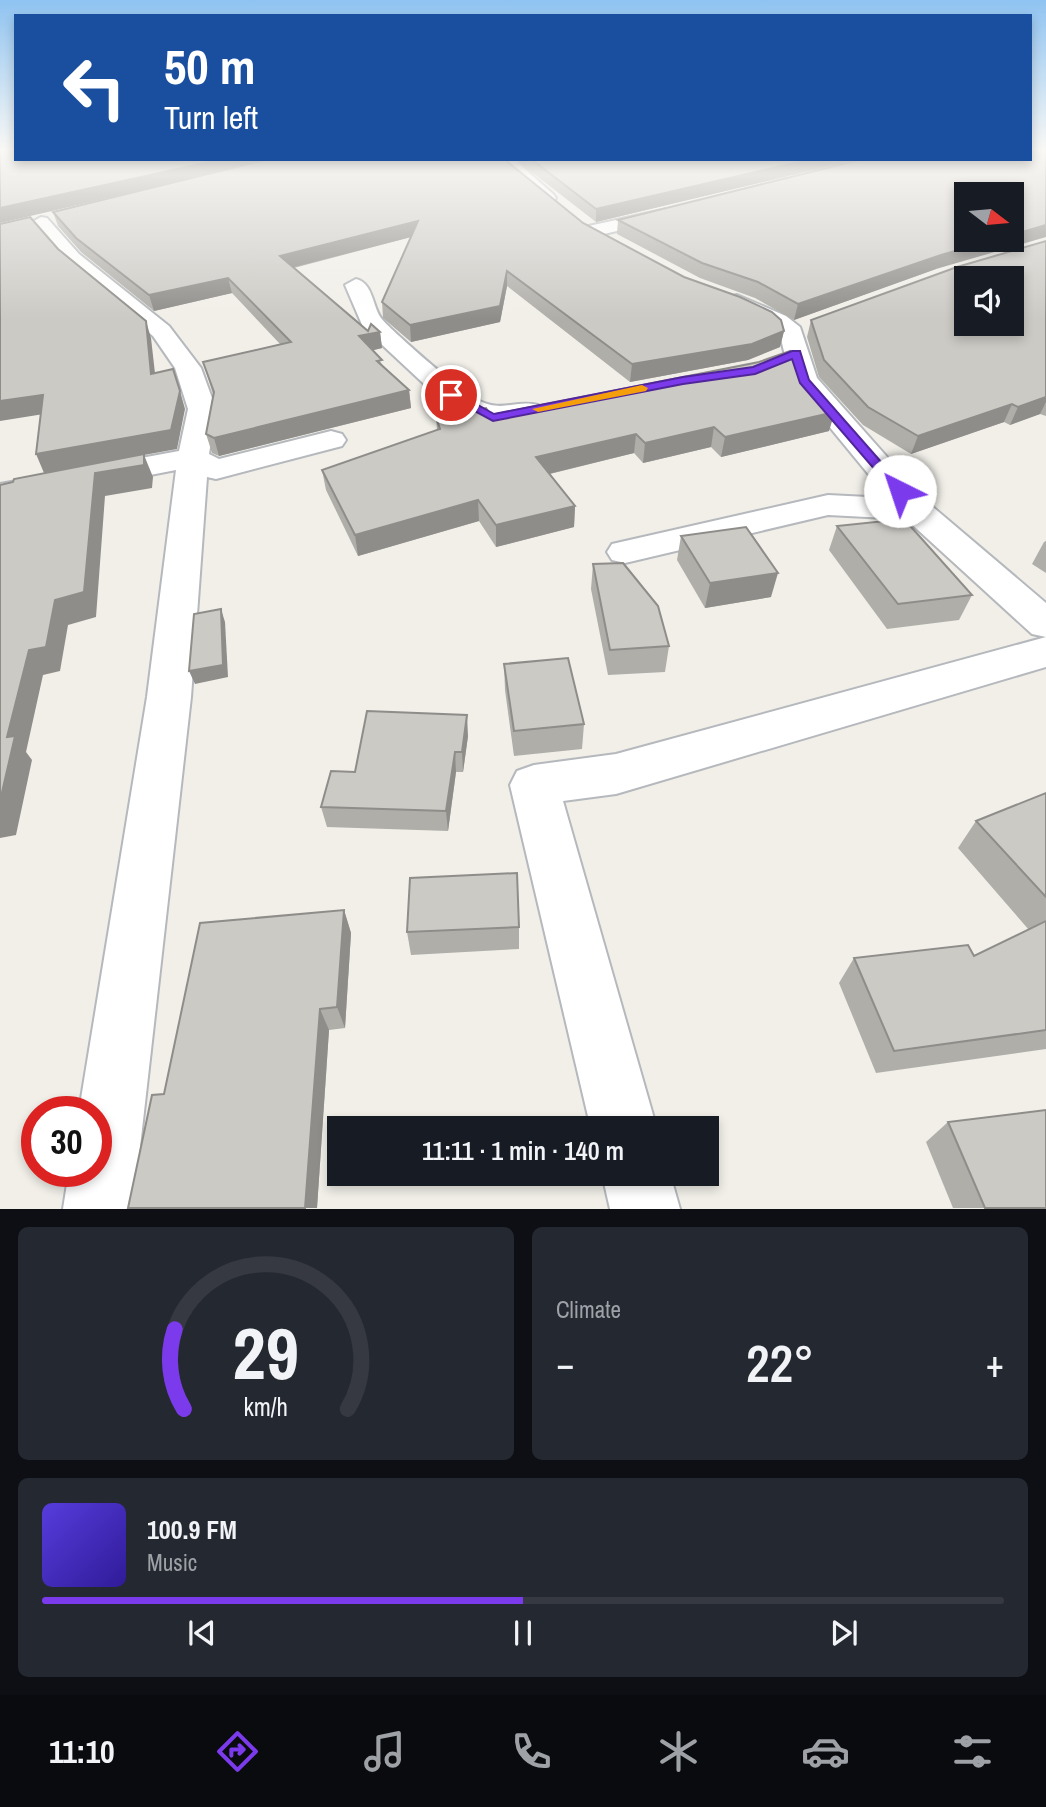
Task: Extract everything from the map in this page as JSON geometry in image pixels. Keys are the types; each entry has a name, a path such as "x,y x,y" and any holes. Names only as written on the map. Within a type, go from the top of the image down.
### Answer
{"street":[{"path":"560,206 575,219 626,250"},
{"path":"575,219 684,209"},
{"path":"42,222 72,258 161,331 188,368 202,409 193,458 169,696 98,1209"},
{"path":"356,285 371,323 462,404 493,418 555,405"},
{"path":"713,293 757,310 787,349 804,380 915,509 1046,624"},
{"path":"787,349 817,323"},
{"path":"0,494 193,458 216,470 265,455 331,440"},
{"path":"625,552 828,505 915,509"},
{"path":"621,1116 534,785 615,774 1046,652"},
{"path":"639,1186 645,1209"}],"building":[{"path":"76,206 563,206 583,223 684,277 740,297 772,312 781,320 784,331 752,344 632,364 507,271 500,306 410,325 382,302 418,221 280,256 368,331 371,324 380,332 359,336 382,360 377,361 409,390 214,438 206,434 214,392 203,362 291,342 228,278 149,295 76,238 53,212"},
{"path":"673,206 954,206 954,251 798,304 758,282 702,263 618,220"},
{"path":"1024,206 1046,206 1046,225 1024,231"},
{"path":"30,217 58,249 146,321 151,374 173,369 180,391 171,430 36,454 43,395 0,401 0,224"},
{"path":"1046,241 1046,397 1018,407 1012,404 918,436 868,407 824,360 811,320 954,268 954,336 1024,336 1024,266 960,266 1008,252 1024,252 1024,247"},
{"path":"790,351 798,369 835,412 725,437 714,427 645,443 636,434 536,457 575,506 496,525 478,500 355,535 322,470 440,429 436,417 486,408 491,415 759,362"},
{"path":"144,454 144,465 95,473 84,592 55,600 46,647 29,650 7,737 15,736 0,801 0,485 13,482 14,479"},
{"path":"904,519 972,595 898,604 837,526"},
{"path":"746,527 778,573 710,583 681,536"},
{"path":"623,563 658,606 669,646 610,650 593,564"},
{"path":"221,609 223,665 189,671 194,614"},
{"path":"568,658 584,724 514,731 504,664"},
{"path":"367,711 467,715 462,752 455,752 446,811 321,807 331,771 355,772"},
{"path":"1046,793 1046,897 976,821"},
{"path":"517,873 519,927 407,932 410,878"},
{"path":"344,910 337,1007 320,1009 305,1208 128,1208 152,1095 164,1094 200,923"},
{"path":"1046,921 1046,1030 894,1051 854,958 968,945 974,956"},
{"path":"1046,1110 1046,1208 985,1208 948,1122"}],"slow traffic":[{"path":"538,409 642,388"}],"route":[{"path":"451,395 462,404 493,418 683,380 755,370 796,353 804,380 900,491"}]}
